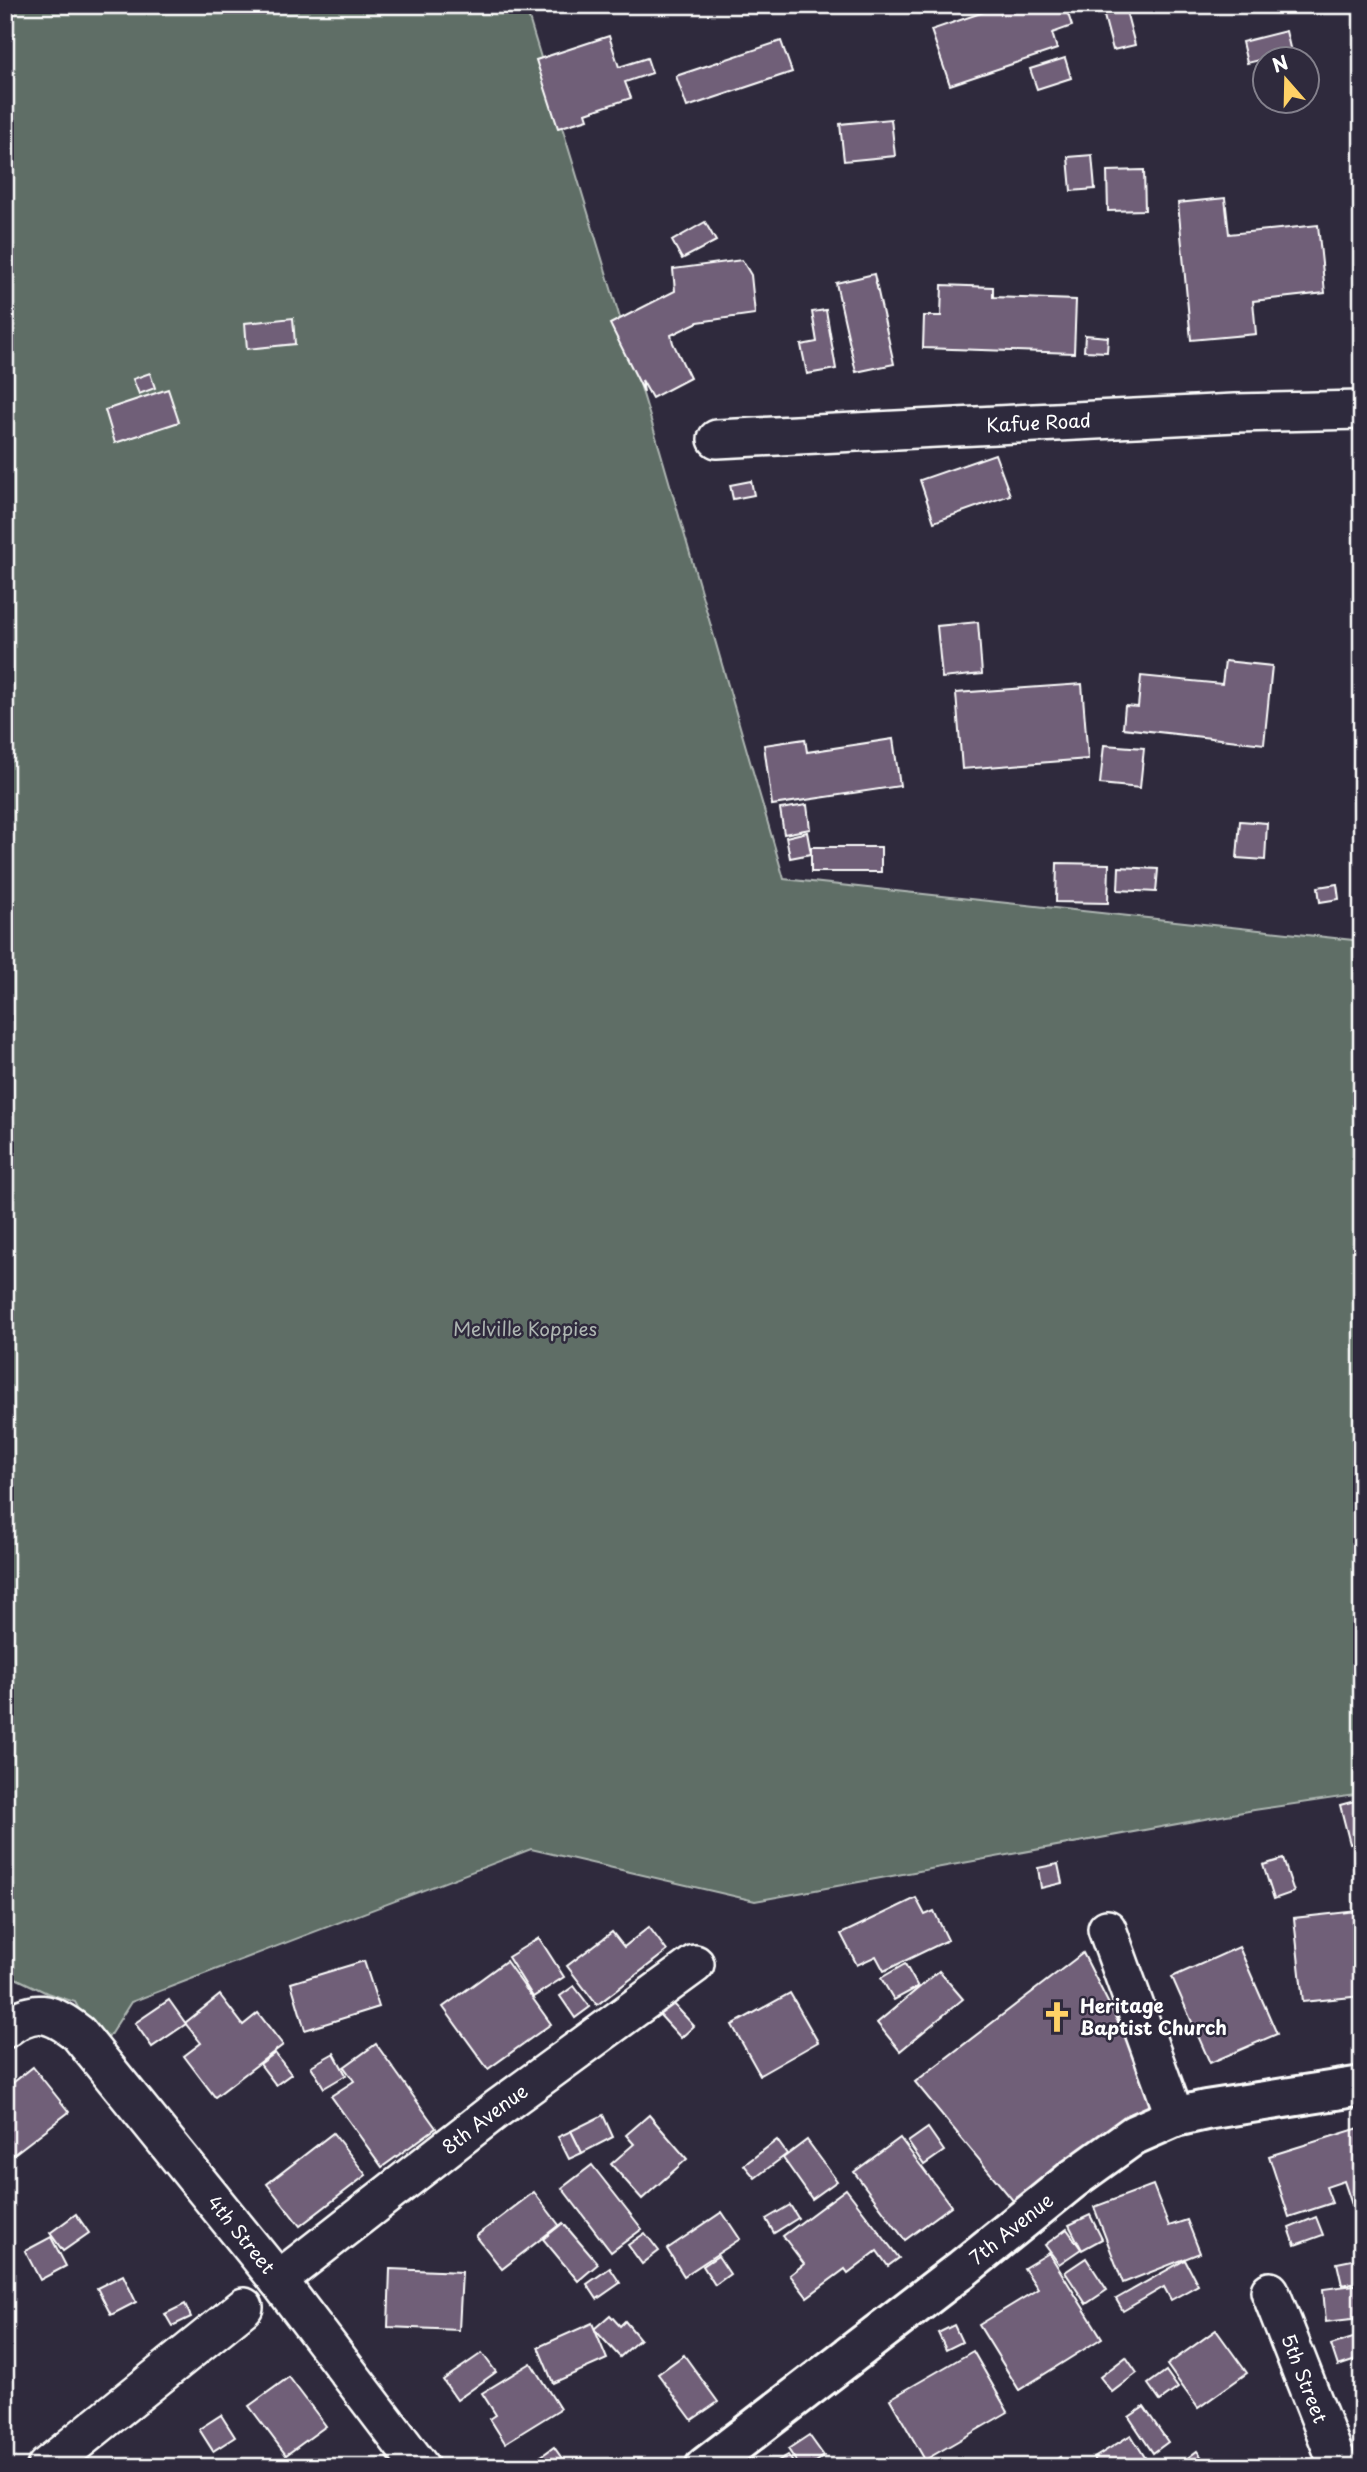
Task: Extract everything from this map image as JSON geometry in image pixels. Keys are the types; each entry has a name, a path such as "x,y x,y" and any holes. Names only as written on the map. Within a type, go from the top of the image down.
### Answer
{"street":[{"name":"Kafue Road","path":"717,439 1235,413 1362,410"},
{"path":"1107,1929 1175,2117"},
{"name":"8th Avenue","path":"278,2280 497,2109 695,1964"},
{"name":"4th Street","path":"5,2029 23,2016 49,2015 78,2033 278,2280 420,2467"},
{"name":"7th Avenue","path":"705,2467 962,2269 1073,2179 1134,2135 1175,2117 1206,2110 1362,2086"},
{"name":"5th Street","path":"1270,2291 1339,2467"},
{"path":"46,2467 244,2307"}],"green space":[{"name":"Melville Koppies","path":"5,5 525,5 660,450 784,879 1362,941 1362,1794 1254,1810 755,1901 531,1849 131,2002 101,2049 75,2002 47,1993 5,1973"}],"building":[{"path":"1004,5 1065,5 1072,26 1052,33 1057,49 950,85 931,30"},
{"path":"1125,7 1135,45 1113,50 1103,12"},
{"path":"1286,31 1290,46 1252,46 1252,62 1247,63 1242,42"},
{"path":"609,36 619,67 647,58 652,73 625,82 631,98 586,113 588,119 558,128 536,60"},
{"path":"781,41 792,72 687,107 676,76"},
{"path":"1065,58 1071,78 1037,89 1030,69"},
{"path":"891,119 895,156 844,161 840,124"},
{"path":"1092,155 1095,189 1071,191 1068,157"},
{"path":"1144,170 1145,210 1108,211 1107,171"},
{"path":"1225,198 1229,234 1318,225 1325,293 1253,301 1256,334 1191,340 1178,203"},
{"path":"705,222 716,241 682,259 672,241"},
{"path":"742,260 751,275 755,314 698,322 671,335 690,378 652,398 642,380 644,392 610,324 675,291 673,269"},
{"path":"874,274 894,364 856,372 836,283"},
{"path":"942,285 993,287 993,297 1076,300 1074,353 923,348 924,316 941,316"},
{"path":"826,310 836,369 807,374 801,345 817,342 812,312"},
{"path":"293,318 295,344 247,349 245,323"},
{"path":"1085,335 1108,337 1107,352 1084,351"},
{"path":"150,373 155,388 139,394 133,379"},
{"path":"168,389 179,422 115,443 105,410"},
{"path":"995,454 1010,495 934,522 920,480"},
{"path":"751,481 754,495 733,499 730,485"},
{"path":"978,622 982,674 942,678 937,626"},
{"path":"1225,661 1272,666 1264,744 1123,728 1125,706 1138,707 1141,676 1222,684"},
{"path":"1082,684 1088,759 962,769 956,693"},
{"path":"805,739 807,752 893,739 900,786 772,805 764,745"},
{"path":"1104,745 1144,748 1140,788 1100,784"},
{"path":"807,805 810,829 784,834 780,809"},
{"path":"1240,821 1267,823 1265,860 1237,858"},
{"path":"807,832 811,854 790,858 786,837"},
{"path":"811,847 881,847 881,872 811,872"},
{"path":"1057,863 1109,864 1108,903 1056,902"},
{"path":"1119,867 1158,869 1156,892 1118,890"},
{"path":"1337,884 1339,899 1320,902 1318,887"},
{"path":"1362,1799 1362,1841 1350,1844 1340,1805"},
{"path":"1283,1859 1294,1892 1274,1899 1263,1865"},
{"path":"1058,1864 1062,1883 1041,1888 1038,1868"},
{"path":"916,1898 925,1915 934,1911 948,1940 884,1971 876,1956 857,1965 841,1934"},
{"path":"1357,1911 1362,1957 1362,1996 1303,2002 1294,1918"},
{"path":"649,1927 667,1951 597,2005 567,1966 612,1932 624,1947"},
{"path":"539,1938 564,1977 533,1997 508,1957"},
{"path":"1239,1947 1277,2034 1210,2063 1172,1977"},
{"name":"Heritage Baptist Church","path":"1083,1953 1160,2105 1019,2208 915,2082"},
{"path":"364,1961 379,2007 305,2030 291,1983"},
{"path":"506,1961 551,2024 488,2069 443,2007"},
{"path":"905,1964 918,1987 894,2000 881,1978"},
{"path":"939,1971 963,1999 900,2051 877,2023"},
{"path":"574,1986 590,2007 575,2018 560,1996"},
{"path":"790,1993 818,2042 760,2075 732,2025"},
{"path":"220,1995 243,2025 258,2013 283,2045 215,2097 184,2056 201,2043 185,2023"},
{"path":"169,2000 186,2024 152,2047 135,2023"},
{"path":"672,2002 694,2026 681,2038 659,2014"},
{"path":"376,2044 436,2128 382,2167 331,2096 354,2081 344,2067"},
{"path":"275,2053 291,2074 276,2085 260,2064"},
{"path":"334,2053 346,2075 324,2088 311,2066"},
{"path":"33,2067 69,2112 5,2161 5,2089"},
{"path":"603,2115 613,2137 582,2153 571,2131"},
{"path":"649,2115 687,2159 642,2199 611,2164 634,2144 626,2135"},
{"path":"1362,2127 1362,2208 1354,2211 1344,2181 1326,2187 1332,2203 1289,2217 1269,2156"},
{"path":"928,2128 944,2151 924,2165 908,2142"},
{"path":"571,2131 582,2153 569,2159 558,2137"},
{"path":"333,2133 366,2175 300,2226 267,2184"},
{"path":"900,2138 951,2206 905,2240 854,2172"},
{"path":"777,2140 787,2154 755,2178 744,2165"},
{"path":"807,2140 837,2181 812,2199 783,2158"},
{"path":"592,2165 642,2229 611,2252 562,2188"},
{"path":"1153,2185 1169,2226 1187,2220 1200,2253 1123,2283 1094,2207"},
{"path":"846,2189 899,2258 888,2266 877,2251 848,2273 845,2269 807,2297 790,2275 804,2264 783,2236"},
{"path":"534,2192 559,2225 502,2269 476,2236"},
{"path":"790,2205 798,2218 774,2233 766,2219"},
{"path":"722,2212 740,2239 684,2276 667,2249"},
{"path":"76,2214 89,2233 63,2251 50,2233"},
{"path":"1090,2215 1102,2239 1082,2250 1069,2225"},
{"path":"1316,2217 1323,2235 1295,2245 1289,2228"},
{"path":"563,2223 598,2264 578,2281 543,2239"},
{"path":"1067,2229 1081,2249 1059,2264 1045,2245"},
{"path":"645,2233 659,2251 642,2264 628,2245"},
{"path":"51,2237 66,2266 40,2280 25,2251"},
{"path":"1049,2253 1102,2338 1019,2390 979,2325 1038,2289 1024,2268"},
{"path":"718,2256 730,2274 715,2285 703,2266"},
{"path":"1086,2258 1107,2290 1086,2304 1065,2272"},
{"path":"1362,2258 1362,2281 1342,2285 1337,2263"},
{"path":"1185,2260 1198,2285 1171,2300 1164,2287 1123,2311 1116,2299"},
{"path":"610,2268 620,2283 597,2299 587,2284"},
{"path":"390,2269 462,2272 459,2330 388,2327"},
{"path":"123,2275 136,2302 111,2315 97,2288"},
{"path":"1362,2284 1362,2300 1358,2301 1360,2318 1326,2322 1323,2289"},
{"path":"185,2304 191,2317 172,2326 165,2314"},
{"path":"610,2315 620,2326 625,2321 640,2339 620,2357 594,2329"},
{"path":"592,2323 607,2359 553,2383 538,2347"},
{"path":"954,2325 962,2342 946,2350 938,2333"},
{"path":"1216,2330 1247,2373 1198,2408 1167,2365"},
{"path":"1356,2337 1362,2358 1338,2366 1331,2345"},
{"path":"973,2351 1008,2412 925,2460 890,2399"},
{"path":"482,2353 496,2372 457,2400 443,2380"},
{"path":"684,2355 718,2402 692,2420 658,2374"},
{"path":"1126,2357 1137,2373 1112,2392 1100,2377"},
{"path":"531,2363 560,2409 505,2443 490,2419 496,2415 482,2393"},
{"path":"1166,2371 1178,2388 1160,2401 1148,2384"},
{"path":"289,2377 326,2426 286,2455 249,2406"},
{"path":"1144,2407 1168,2442 1153,2453 1129,2417"},
{"path":"221,2415 235,2437 213,2451 199,2429"},
{"path":"809,2435 824,2456 809,2467 800,2467 788,2449"},
{"path":"1131,2435 1151,2467 1099,2467 1094,2458"},
{"path":"554,2447 568,2467 526,2467"},
{"path":"1197,2451 1209,2467 1190,2467 1185,2460"},
{"path":"788,2455 796,2467 779,2467 776,2462"},
{"path":"1060,2457 1067,2467 1046,2467"}],"place":[{"name":"Heritage Baptist Church","path":"1057,2017"}]}
